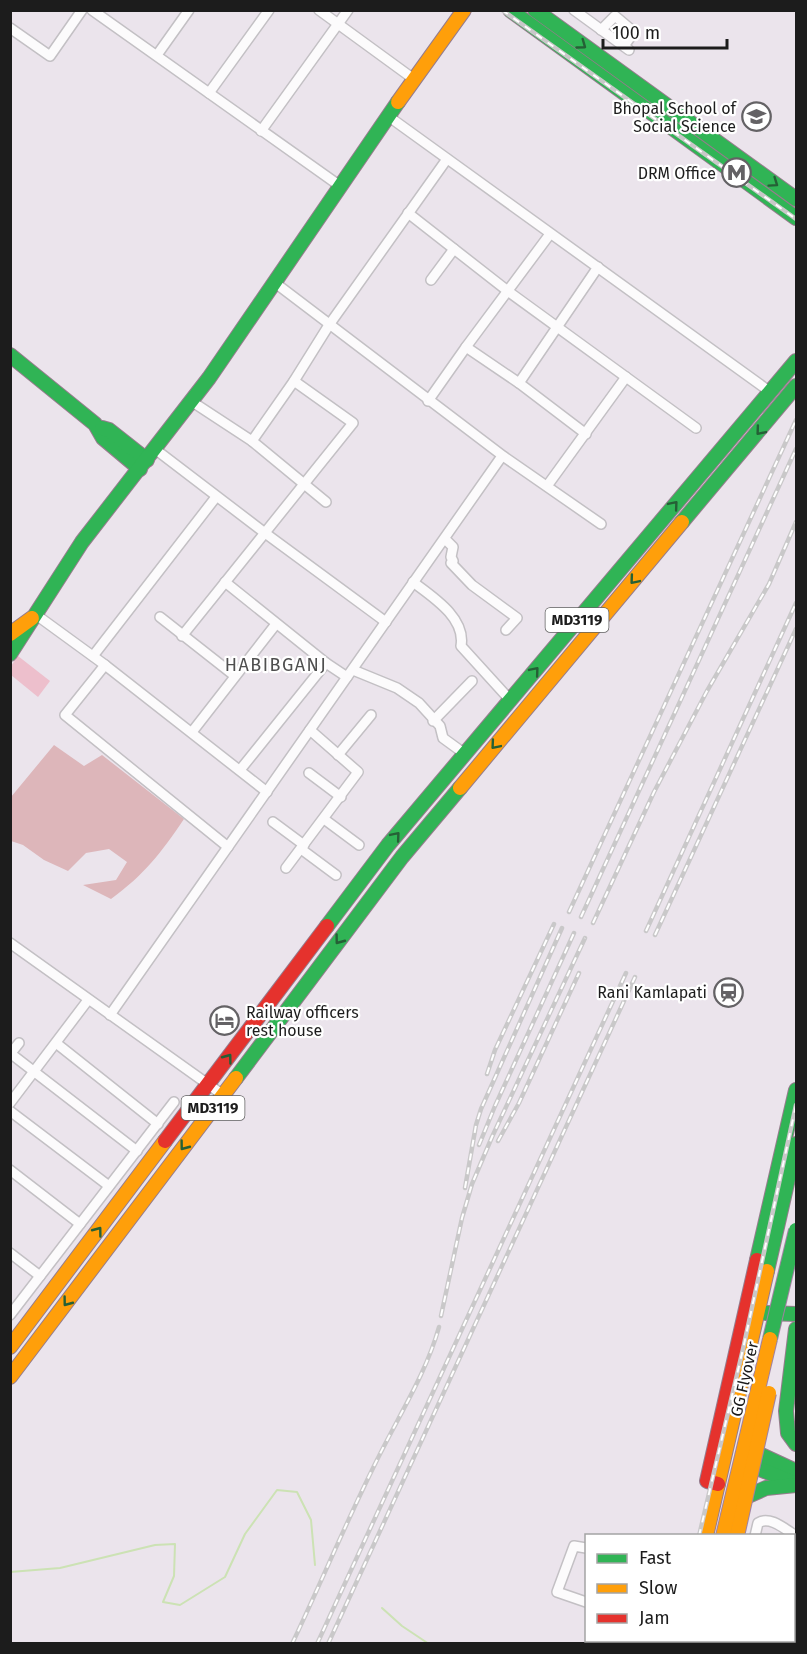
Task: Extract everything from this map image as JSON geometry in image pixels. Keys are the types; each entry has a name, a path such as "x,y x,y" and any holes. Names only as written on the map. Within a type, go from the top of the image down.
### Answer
{"main road":[{"path":"10,654 15,631 34,616 82,542 191,401 464,10"},
{"path":"510,10 796,218"},
{"path":"535,10 796,199"},
{"path":"10,355 95,424 109,430 147,459"},
{"name":"MD3119","path":"10,1347 388,845 796,361"},
{"name":"MD3119","path":"10,1377 402,856 796,386"},
{"path":"648,536 661,548"},
{"path":"718,1484 706,1481 796,1090"},
{"path":"715,1534 729,1451 796,1144"},
{"path":"706,1534 718,1484 741,1415 796,1171"},
{"name":"GG Flyover","path":"723,1534 796,1230"},
{"name":"GG Flyover","path":"736,1534 796,1273"},
{"path":"765,1313 796,1314"},
{"path":"788,1467 794,1442 786,1425 796,1329"},
{"path":"741,1415 788,1467"},
{"path":"729,1451 788,1467"},
{"path":"729,1451 796,1484"},
{"path":"719,1513 750,1492 766,1487 796,1484"}],"street":[{"path":"10,27 50,56 82,10"},
{"path":"92,10 340,186"},
{"path":"157,56 189,10"},
{"path":"208,93 269,10"},
{"path":"319,10 415,80"},
{"path":"261,131 348,10"},
{"path":"574,10 601,30 627,48 634,32 615,16 601,30"},
{"path":"388,116 769,391"},
{"path":"252,441 294,381 329,325 447,159"},
{"path":"408,213 509,292 696,428"},
{"path":"423,397 509,292 550,234"},
{"path":"431,280 454,249"},
{"path":"519,383 598,267"},
{"path":"274,282 502,456 601,524"},
{"path":"466,347 519,383 586,434"},
{"path":"547,486 626,377"},
{"path":"182,636 352,423 294,381"},
{"path":"191,401 252,441 326,502"},
{"path":"110,1015 502,456"},
{"path":"147,459 216,496 386,622"},
{"path":"93,656 216,496"},
{"path":"445,539 453,547 451,563 472,585 517,618 506,630"},
{"path":"225,582 326,663 350,674 397,688 419,703 440,726 443,738 465,754"},
{"path":"413,582 436,600 456,621 463,636 461,646 511,701"},
{"path":"34,616 105,665 267,792"},
{"path":"160,617 236,676"},
{"path":"192,732 276,624"},
{"path":"240,770 326,663"},
{"path":"105,665 65,715 228,847"},
{"path":"433,721 472,681"},
{"path":"338,755 371,715"},
{"path":"286,868 358,772 310,730"},
{"path":"309,773 341,797"},
{"path":"324,819 359,844"},
{"path":"273,822 336,875"},
{"path":"10,943 223,1095"},
{"path":"10,1103 88,1000"},
{"path":"19,1043 11,1053 137,1151"},
{"path":"56,1043 158,1124"},
{"path":"10,1315 174,1102"},
{"path":"10,1111 109,1186"},
{"path":"10,1170 80,1224"},
{"path":"10,1253 40,1276"},
{"path":"755,1534 758,1523 769,1520 793,1534"},
{"path":"585,1548 574,1546 557,1592 585,1602"}],"shaded area":[{"path":"18,656 50,681 38,697 11,675 11,666"},
{"path":"54,745 84,766 102,755 184,819 151,863 111,899 83,885 116,880 127,862 109,849 86,853 68,871 44,860 23,845 11,841 11,797"}],"waterway":[{"path":"10,1572 60,1568 155,1545 175,1544 174,1576 163,1602 180,1605 225,1577 245,1534 277,1490 297,1492 311,1520 315,1565"},
{"path":"382,1608 402,1626 429,1644"}],"railway":[{"path":"502,10 796,219"},
{"path":"569,912 796,420"},
{"path":"581,917 796,449"},
{"path":"593,923 654,792 707,691 769,584 796,522"},
{"path":"646,931 796,603"},
{"path":"655,935 796,629"},
{"path":"487,1074 495,1050 554,924"},
{"path":"465,1188 481,1109 562,928"},
{"path":"479,1145 574,933"},
{"path":"441,1316 462,1218 472,1184 585,938"},
{"path":"498,1141 519,1103 579,973"},
{"path":"317,1644 626,973"},
{"path":"328,1644 635,977"},
{"path":"699,1534 743,1349 796,1105"},
{"path":"292,1644 385,1443 427,1361 439,1327"}],"traffic: fast":[{"path":"510,10 796,218"},
{"path":"535,10 796,199"},
{"path":"10,654 82,542 209,378 398,102"},
{"path":"10,355 95,424 103,438 140,469"},
{"path":"327,926 388,845 796,361"},
{"path":"682,522 796,386"},
{"path":"102,428 109,430 147,460"},
{"path":"236,1078 402,857 460,788"},
{"path":"757,1260 796,1090"},
{"path":"767,1271 796,1144"},
{"path":"770,1339 796,1230"},
{"path":"766,1313 796,1314"},
{"path":"796,1329 786,1411 788,1433 796,1444"},
{"path":"746,1448 796,1471"},
{"path":"743,1462 796,1484"},
{"path":"739,1500 766,1488 796,1485"}],"traffic: slow":[{"path":"398,102 464,10"},
{"path":"460,788 682,522"},
{"path":"10,634 32,618"},
{"path":"10,1377 236,1078"},
{"path":"10,1347 165,1141"},
{"path":"706,1534 767,1271"},
{"path":"723,1534 770,1339"},
{"path":"737,1534 769,1393"}],"traffic: jam":[{"path":"165,1141 327,926"},
{"path":"718,1484 707,1481 757,1260"}],"place":[{"name":"Bhopal School of Social Science","path":"757,117"},
{"name":"DRM Office","path":"737,173"},
{"name":"Rani Kamlapati","path":"728,992"},
{"name":"Railway officers rest house","path":"225,1021"}],"district":[{"name":"HABIBGANJ","path":"276,665"}]}
